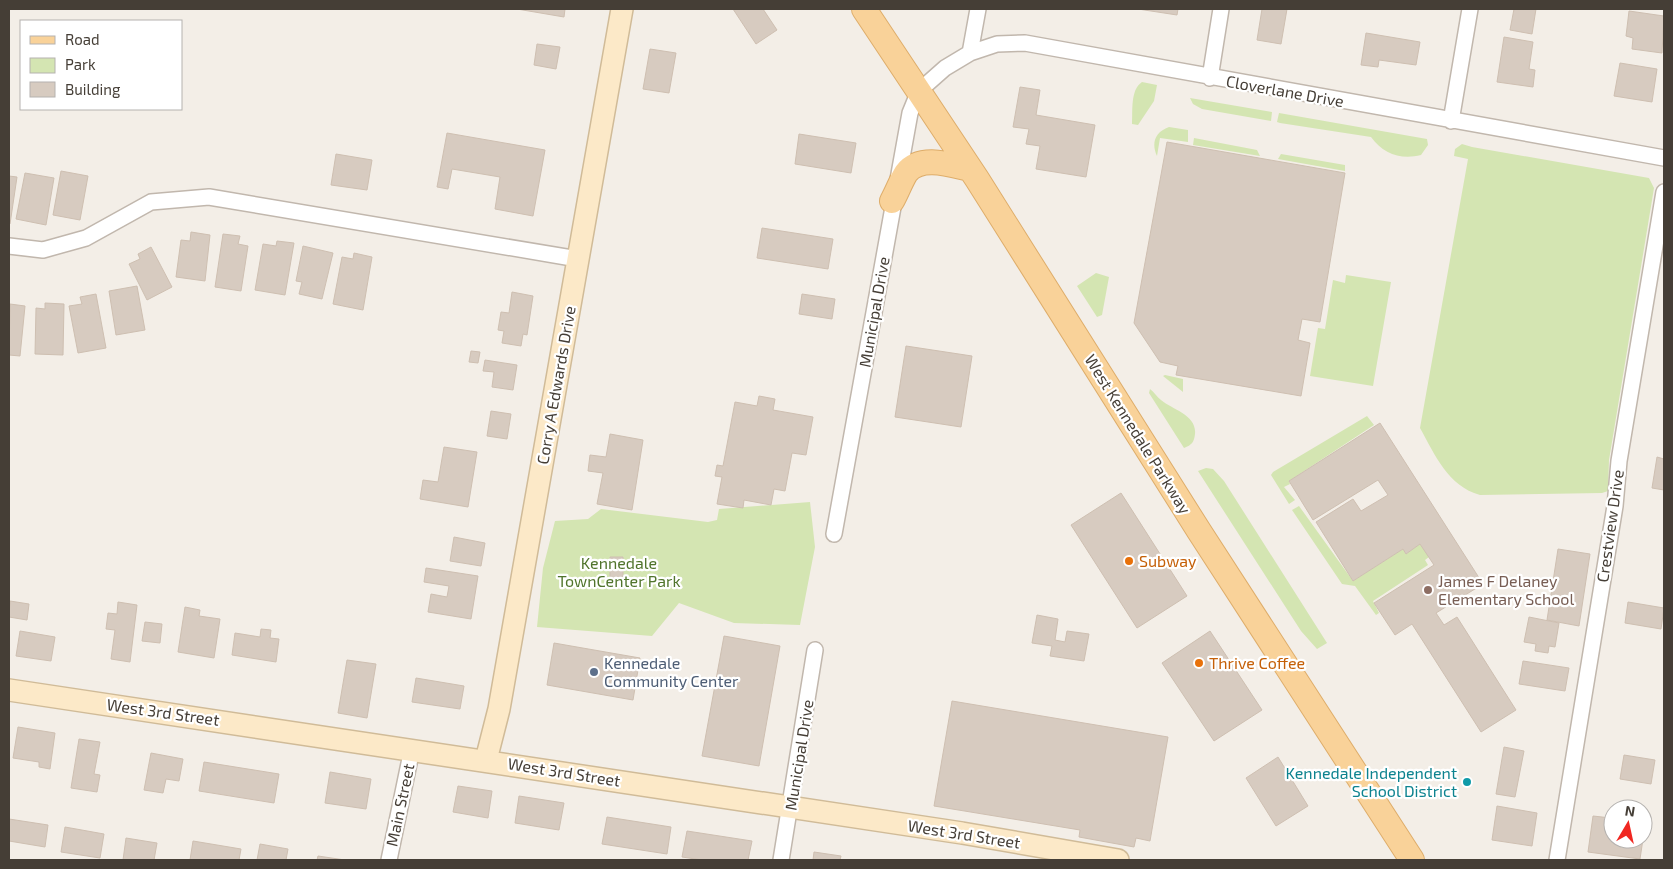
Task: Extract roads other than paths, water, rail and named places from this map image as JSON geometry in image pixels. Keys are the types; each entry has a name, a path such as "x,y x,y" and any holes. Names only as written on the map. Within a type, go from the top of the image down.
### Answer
{"main road":[{"name":"West Kennedale Parkway","path":"864,9 970,169 1199,531 1412,860"},
{"path":"892,201 907,172 921,164 936,162 970,169"}],"street":[{"name":"Corry A Edwards Drive","path":"486,760 498,718 622,9"},
{"path":"970,53 978,9"},
{"path":"1210,78 1222,9"},
{"path":"1452,121 1470,9"},
{"name":"Cloverlane Drive","path":"918,91 945,68 970,53 997,44 1025,43 1210,78 1664,158"},
{"name":"Municipal Drive","path":"834,534 892,201 910,113 918,91"},
{"name":"Crestview Drive","path":"1557,860 1615,506 1620,452 1664,192"},
{"path":"9,246 43,250 86,238 151,202 209,197 578,259"},
{"name":"Municipal Drive","path":"782,860 815,650"},
{"name":"West 3rd Street","path":"9,690 486,760 954,832 1118,860"},
{"name":"Main Street","path":"389,860 412,749"}],"place":[{"name":"Subway","path":"1129,561"},
{"name":"James F Delaney Elementary School","path":"1428,590"},
{"name":"Thrive Coffee","path":"1199,663"},
{"name":"Kennedale Community Center","path":"594,672"},
{"name":"Kennedale Independent School District","path":"1467,782"}],"park label":[{"name":"Kennedale TownCenter Park","path":"619,572"}]}
